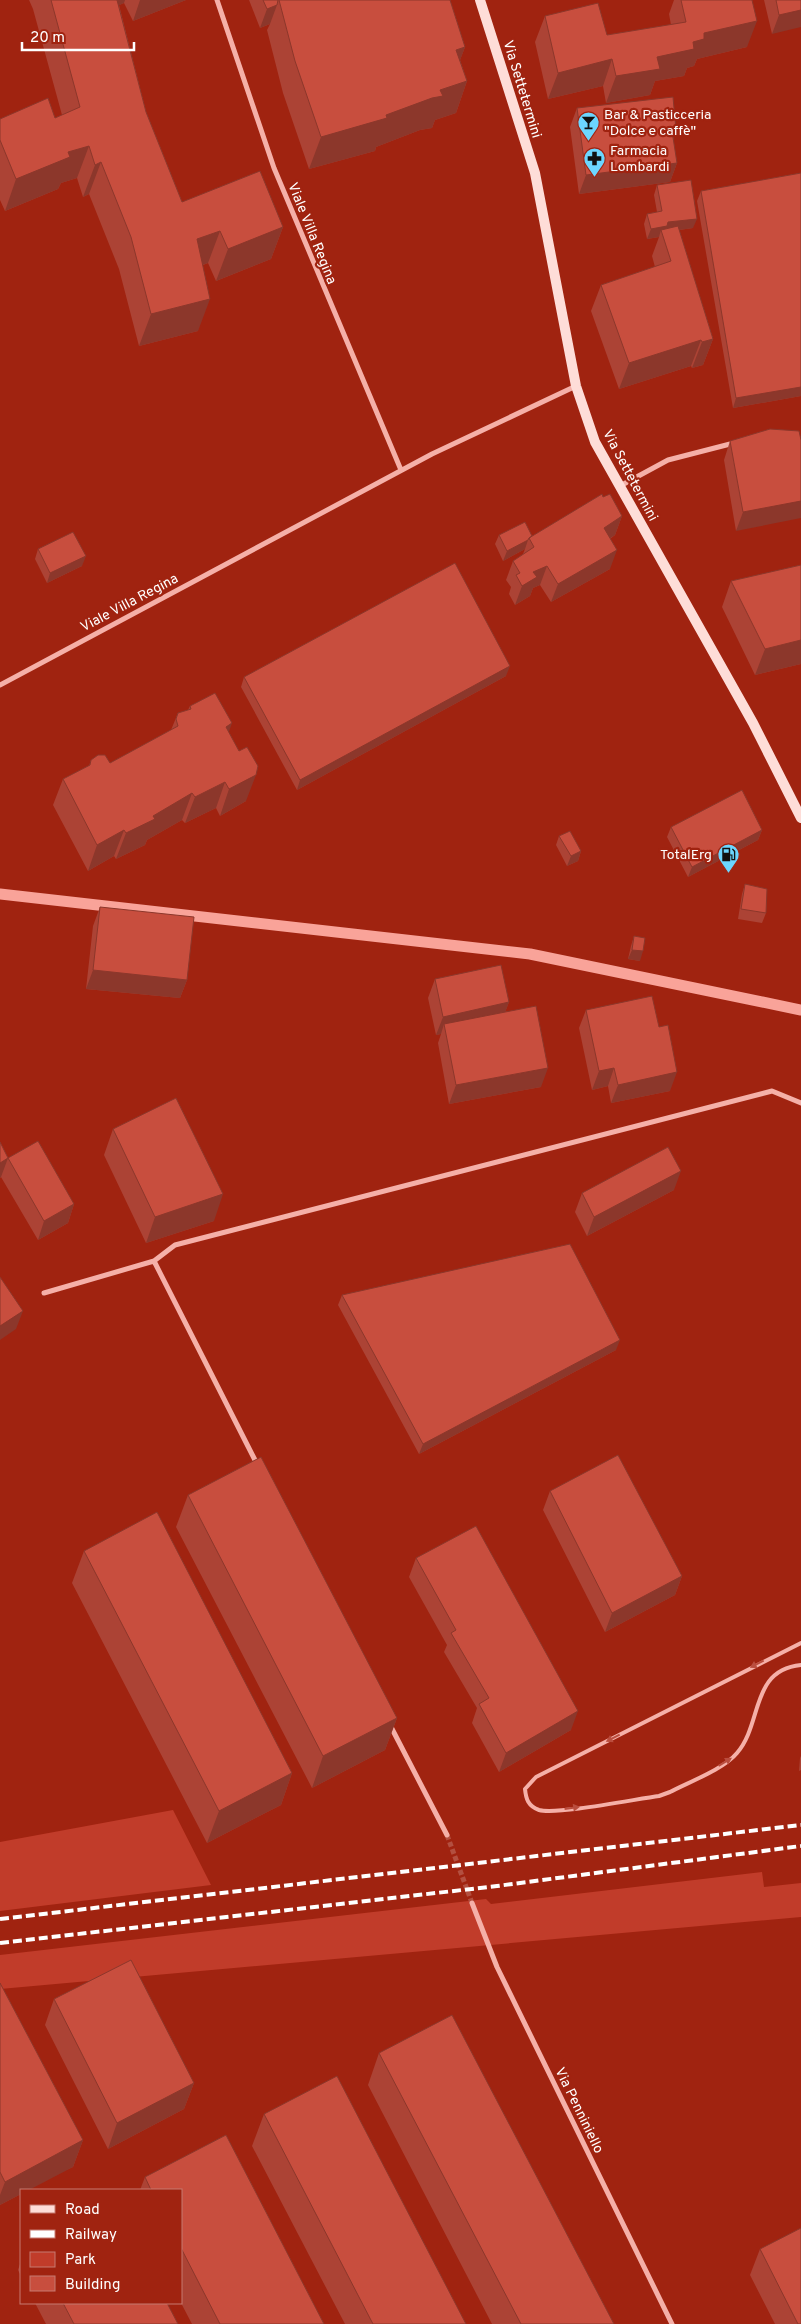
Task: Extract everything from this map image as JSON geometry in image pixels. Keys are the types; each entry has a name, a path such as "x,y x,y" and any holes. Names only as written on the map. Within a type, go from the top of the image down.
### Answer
{"main road":[{"name":"Via Settetermini","path":"480,0 535,173 576,386 595,442 753,723 801,818"}],"street":[{"name":"Viale Villa Regina","path":"217,0 274,168 401,470"},
{"name":"Viale Villa Regina","path":"0,685 401,470 576,386"},
{"path":"620,486 668,460 740,442"},
{"path":"44,1293 154,1261 175,1244 772,1091 801,1103"},
{"path":"154,1261 262,1473"},
{"path":"388,1720 446,1835"},
{"name":"Via Penniniello","path":"472,1903 497,1967 672,2324"}],"lane":[{"path":"801,1643 536,1777 525,1789 526,1798 530,1805 548,1811 659,1796 670,1792 737,1754 745,1742 766,1686 773,1676 781,1670 801,1665"}],"green space":[{"path":"173,1810 211,1885 0,1911 0,1842"},
{"path":"762,1872 764,1887 801,1883 801,1917 0,1989 0,1955 486,1899 491,1904"}],"building":[{"path":"51,0 117,0 146,112 182,202 260,171 283,227 228,249 220,231 197,239 210,299 151,314 131,237 101,162 95,165 89,146 68,152 70,157 16,179 0,140 0,119 48,98 55,118 80,107"},
{"path":"263,0 278,0 277,5 267,9"},
{"path":"279,0 450,0 465,47 456,50 467,81 440,90 443,96 432,98 386,115 387,118 321,137 295,61"},
{"path":"681,0 752,0 757,21 704,33 704,39 693,42 694,49 657,57 660,69 616,76 612,59 558,73 545,16 598,3 607,35 686,22"},
{"path":"776,0 801,0 801,10 779,15"},
{"path":"673,97 676,130 672,131 677,163 586,175 577,108"},
{"path":"801,173 801,387 736,398 701,191"},
{"path":"691,180 697,219 668,222 667,226 651,229 647,214 662,211 657,185"},
{"path":"678,226 713,339 702,342 701,340 629,363 601,285 671,261 661,230"},
{"path":"770,429 799,431 801,440 801,501 743,512 730,441"},
{"path":"602,494 603,497 610,494 622,516 604,528 617,550 558,584 547,566 533,572 537,577 522,586 516,575 520,573 513,561 534,547 529,538"},
{"path":"525,522 532,536 507,551 499,535"},
{"path":"73,532 86,556 50,573 38,549"},
{"path":"455,563 510,666 300,780 244,677"},
{"path":"801,565 801,640 765,649 731,581"},
{"path":"215,693 232,723 226,727 239,751 247,747 258,766 256,775 229,789 225,782 195,797 192,793 153,816 155,819 126,833 124,830 97,845 63,779 90,765 91,760 98,755 105,755 110,763 178,726 176,719 178,713 191,709 190,706"},
{"path":"742,790 762,830 692,867 671,827"},
{"path":"570,831 581,851 571,856 559,836"},
{"path":"745,884 767,889 766,913 741,909"},
{"path":"100,907 194,917 187,980 93,970"},
{"path":"634,936 645,938 643,951 632,950"},
{"path":"501,965 509,1002 443,1017 435,979"},
{"path":"652,996 659,1027 668,1025 677,1072 618,1085 614,1068 599,1071 586,1010"},
{"path":"536,1006 548,1068 456,1085 444,1024"},
{"path":"176,1098 223,1194 155,1217 113,1129"},
{"path":"38,1141 74,1204 44,1221 8,1158"},
{"path":"0,1142 8,1158 0,1163"},
{"path":"668,1147 681,1171 594,1217 582,1193"},
{"path":"570,1244 620,1340 423,1444 342,1295"},
{"path":"0,1277 23,1311 0,1326"},
{"path":"618,1455 682,1576 612,1613 550,1491"},
{"path":"261,1457 397,1718 323,1756 188,1495"},
{"path":"157,1512 292,1773 219,1811 84,1551"},
{"path":"476,1526 578,1711 506,1753 479,1704 489,1698 451,1633 456,1630 416,1558"},
{"path":"131,1960 194,2083 117,2123 54,1999"},
{"path":"0,1983 83,2140 5,2182 0,2172"},
{"path":"452,2015 614,2324 521,2324 379,2053"},
{"path":"337,2076 466,2324 373,2324 264,2114"},
{"path":"226,2135 324,2324 220,2324 182,2250 182,2189 151,2189 145,2177"},
{"path":"801,2228 801,2324 798,2324 760,2249"},
{"path":"64,2304 168,2304 178,2324 74,2324"}],"waterway":[{"path":"0,894 530,954 801,1010"}],"tunnel":[{"path":"447,1835 472,1903"}],"railway":[{"path":"0,1919 801,1825"},
{"path":"0,1943 497,1886 801,1846"}],"place":[{"name":"Bar & Pasticceria \"Dolce e caffè\"","path":"588,141"},
{"name":"Farmacia Lombardi","path":"594,177"},
{"name":"TotalErg","path":"728,873"}]}
